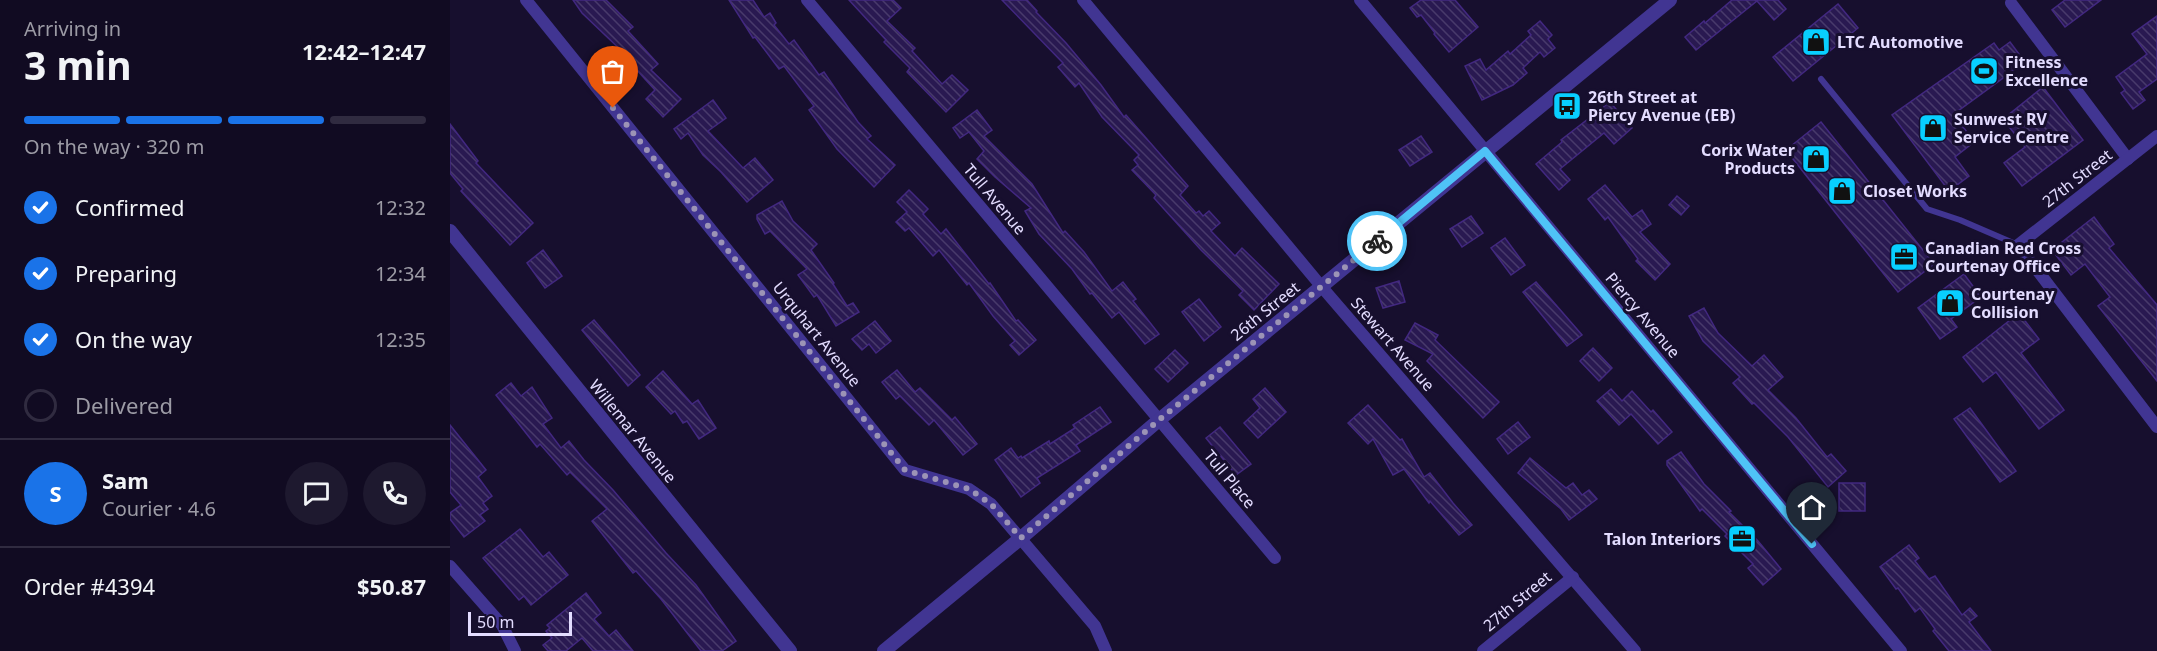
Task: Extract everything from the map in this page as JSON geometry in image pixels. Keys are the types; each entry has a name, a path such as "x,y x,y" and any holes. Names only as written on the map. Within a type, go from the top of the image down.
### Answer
{"street":[{"name":"Urquhart Avenue","path":"526,0 905,470 969,489 991,504 1095,626 1106,651"},
{"name":"Tull Avenue","path":"807,0 1159,420"},
{"name":"Stewart Avenue","path":"1083,0 1321,286 1635,651"},
{"name":"Piercy Avenue","path":"1360,0 1901,651"},
{"name":"26th Street","path":"884,651 1159,420 1670,0"},
{"path":"2011,3 2127,159"},
{"name":"27th Street","path":"2018,245 2157,136"},
{"name":"Willemar Avenue","path":"450,231 790,651"},
{"path":"2018,245 2157,427"},
{"name":"Tull Place","path":"1159,420 1275,558"},
{"path":"450,566 502,625 514,651"},
{"name":"27th Street","path":"1483,651 1573,577"}],"lane":[{"path":"1821,79 1927,209 1960,220 2018,245"}],"building":[{"path":"573,0 606,0 633,27 628,31 658,64 651,70 681,99 663,117 646,99 655,90 635,68 627,75 618,64 627,56 582,13"},
{"path":"729,0 753,0 764,17 770,13 776,23 774,25 789,44 794,40 819,75 824,72 858,122 871,136 867,139 895,165 874,187 837,149 809,110 814,106 784,66 779,69 755,37 753,38"},
{"path":"849,0 893,0 901,8 887,21 915,48 912,51 942,84 952,75 968,90 946,112 907,72 910,68 884,42 886,40"},
{"path":"1002,0 1027,0 1101,85 1124,117 1126,115 1188,186 1180,195 1196,213 1199,211 1203,216 1209,211 1220,223 1211,231 1235,256 1242,248 1279,284 1254,310 1239,295 1243,291 1201,250 1154,198 1156,195 1132,170 1138,165 1134,160 1139,155 1102,117 1079,83 1075,87 1058,67 1063,63"},
{"path":"1421,0 1455,0 1478,27 1449,52 1421,15 1417,17 1410,8"},
{"path":"1732,0 1778,0 1786,9 1774,20 1757,1 1696,50 1685,37"},
{"path":"2065,0 2101,0 2065,27 2052,10"},
{"path":"1838,4 1858,28 1793,81 1773,57"},
{"path":"2157,16 2157,79 2139,92 2145,100 2133,109 2121,93 2125,90 2116,77 2147,54 2132,34"},
{"path":"1540,21 1552,35 1548,39 1555,48 1544,57 1540,52 1523,68 1527,73 1513,85 1482,100 1465,66 1480,59 1486,70 1508,51 1510,54 1531,35 1528,31"},
{"path":"2010,42 2025,62 1954,114 1974,142 1955,157 1969,176 1949,191 1892,115 1994,43 1999,50"},
{"path":"2043,87 2083,140 2022,186 2004,163 2025,147 2003,119"},
{"path":"713,100 726,118 708,131 743,168 755,158 773,180 747,202 703,155 688,133 681,139 674,129"},
{"path":"1610,102 1632,128 1614,144 1604,133 1560,169 1570,180 1559,190 1536,164 1562,142 1561,140"},
{"path":"977,110 992,130 984,136 1032,184 1063,233 1065,231 1084,252 1112,291 1123,282 1136,299 1133,301 1159,334 1145,344 1119,312 1112,318 1092,293 1090,294 1072,269 1039,234 1025,211 1031,208 977,159 984,151 969,132 960,138 953,128"},
{"path":"1821,122 1934,264 1898,292 1786,150"},
{"path":"450,124 478,161 476,163 533,223 510,245 461,191 463,189 450,173"},
{"path":"1421,136 1432,152 1410,166 1399,150"},
{"path":"1605,185 1632,217 1642,210 1651,224 1640,232 1670,264 1655,280 1636,261 1638,259 1608,217 1605,220 1588,199"},
{"path":"909,190 928,209 923,214 941,234 946,229 990,283 1016,321 1018,320 1036,340 1019,355 1010,345 1015,341 969,283 967,285 939,250 933,256 909,228 905,231 896,222 907,212 897,202"},
{"path":"1677,196 1689,206 1681,215 1669,205"},
{"path":"782,201 793,221 817,244 811,250 847,306 853,303 859,312 836,326 817,295 814,297 798,275 807,269 770,231 765,234 757,219 757,215"},
{"path":"1471,216 1483,233 1462,247 1450,229"},
{"path":"2094,217 2114,244 2109,248 2157,305 2157,381 2098,306 2110,297 2085,264 2071,275 2052,250"},
{"path":"1505,238 1525,265 1511,275 1491,248"},
{"path":"543,250 562,276 545,288 527,263"},
{"name":"Courtenay Collision","path":"1964,274 1981,297 1951,319 1957,327 1940,339 1918,308"},
{"path":"1399,281 1405,302 1383,308 1376,288"},
{"path":"1536,282 1582,335 1567,346 1523,292"},
{"path":"1199,299 1221,327 1204,341 1182,312"},
{"path":"1704,308 1718,333 1752,366 1764,355 1783,377 1768,390 1796,418 1827,457 1831,454 1846,471 1828,487 1788,437 1733,383 1740,377 1703,341 1689,316"},
{"path":"2019,313 2039,339 2021,353 2064,410 2039,429 1996,372 1983,382 1963,357"},
{"path":"594,320 640,375 628,386 582,330"},
{"path":"875,321 891,341 876,353 869,344 862,350 852,339"},
{"path":"1415,323 1438,335 1435,340 1499,402 1483,418 1427,361 1433,354 1405,340"},
{"path":"1593,348 1612,368 1599,381 1580,361"},
{"path":"1175,350 1188,363 1168,382 1155,369"},
{"path":"897,370 915,392 920,388 952,420 955,417 977,444 963,455 934,420 929,425 900,396 896,399 882,382"},
{"path":"663,371 692,404 698,400 716,428 699,439 687,421 683,423 675,411 671,414 646,387"},
{"path":"511,383 521,396 532,387 552,418 543,424 561,448 569,441 696,585 736,641 722,651 701,651 661,599 636,571 633,573 592,521 607,509 570,472 567,475 540,444 537,447 496,395"},
{"path":"1265,388 1286,412 1258,438 1244,423 1260,408 1253,399"},
{"path":"1611,389 1622,401 1632,391 1672,432 1658,444 1631,414 1619,425 1597,401"},
{"path":"1368,405 1400,440 1402,439 1424,477 1430,473 1472,525 1459,535 1430,501 1429,503 1404,469 1393,475 1373,439 1368,444 1348,423"},
{"path":"1100,407 1111,422 1076,445 1080,451 1037,478 1040,483 1021,497 995,460 1011,448 1018,458 1021,456 1022,458 1049,441 1050,444 1075,428 1073,425"},
{"path":"1970,408 2016,471 2000,482 1954,419"},
{"path":"1518,422 1530,437 1508,454 1497,439"},
{"path":"450,425 486,470 478,477 492,496 483,503 488,509 480,515 485,521 464,537 450,519 450,513 461,505 450,492"},
{"path":"1220,427 1251,464 1236,475 1206,438"},
{"path":"1681,452 1704,484 1731,511 1729,512 1758,541 1781,569 1763,585 1748,568 1753,564 1702,509 1700,511 1667,465 1667,461"},
{"path":"1530,458 1566,488 1573,483 1582,495 1589,490 1597,499 1569,520 1561,509 1518,473"},
{"path":"1839,483 1865,483 1865,511 1839,511"},
{"path":"520,529 543,557 549,552 568,575 531,605 524,596 519,600 483,558"},
{"path":"1909,545 1919,558 1915,561 1929,579 1935,576 1962,615 1970,608 1977,616 1969,622 1991,651 1949,651 1933,631 1935,629 1920,608 1915,612 1898,588 1896,589 1880,567"},
{"path":"586,593 601,613 594,619 609,636 616,630 633,651 593,651 582,638 566,651 548,651 543,645 552,638 546,631 550,628 547,625"}],"way so far":[{"path":"613,108 905,470 969,489 991,504 1021,538 1159,420 1377,241"}],"place":[{"name":"LTC Automotive","path":"1816,42"},
{"name":"Fitness Excellence","path":"1984,71"},
{"name":"26th Street at Piercy Avenue (EB)","path":"1567,106"},
{"name":"Sunwest RV Service Centre","path":"1933,128"},
{"name":"Corix Water Products","path":"1816,159"},
{"name":"Closet Works","path":"1842,191"},
{"name":"Canadian Red Cross Courtenay Office","path":"1904,257"},
{"name":"Courtenay Collision","path":"1950,303"},
{"name":"Talon Interiors","path":"1742,539"}],"route":[{"path":"1377,241 1485,151 1812,544"}]}
